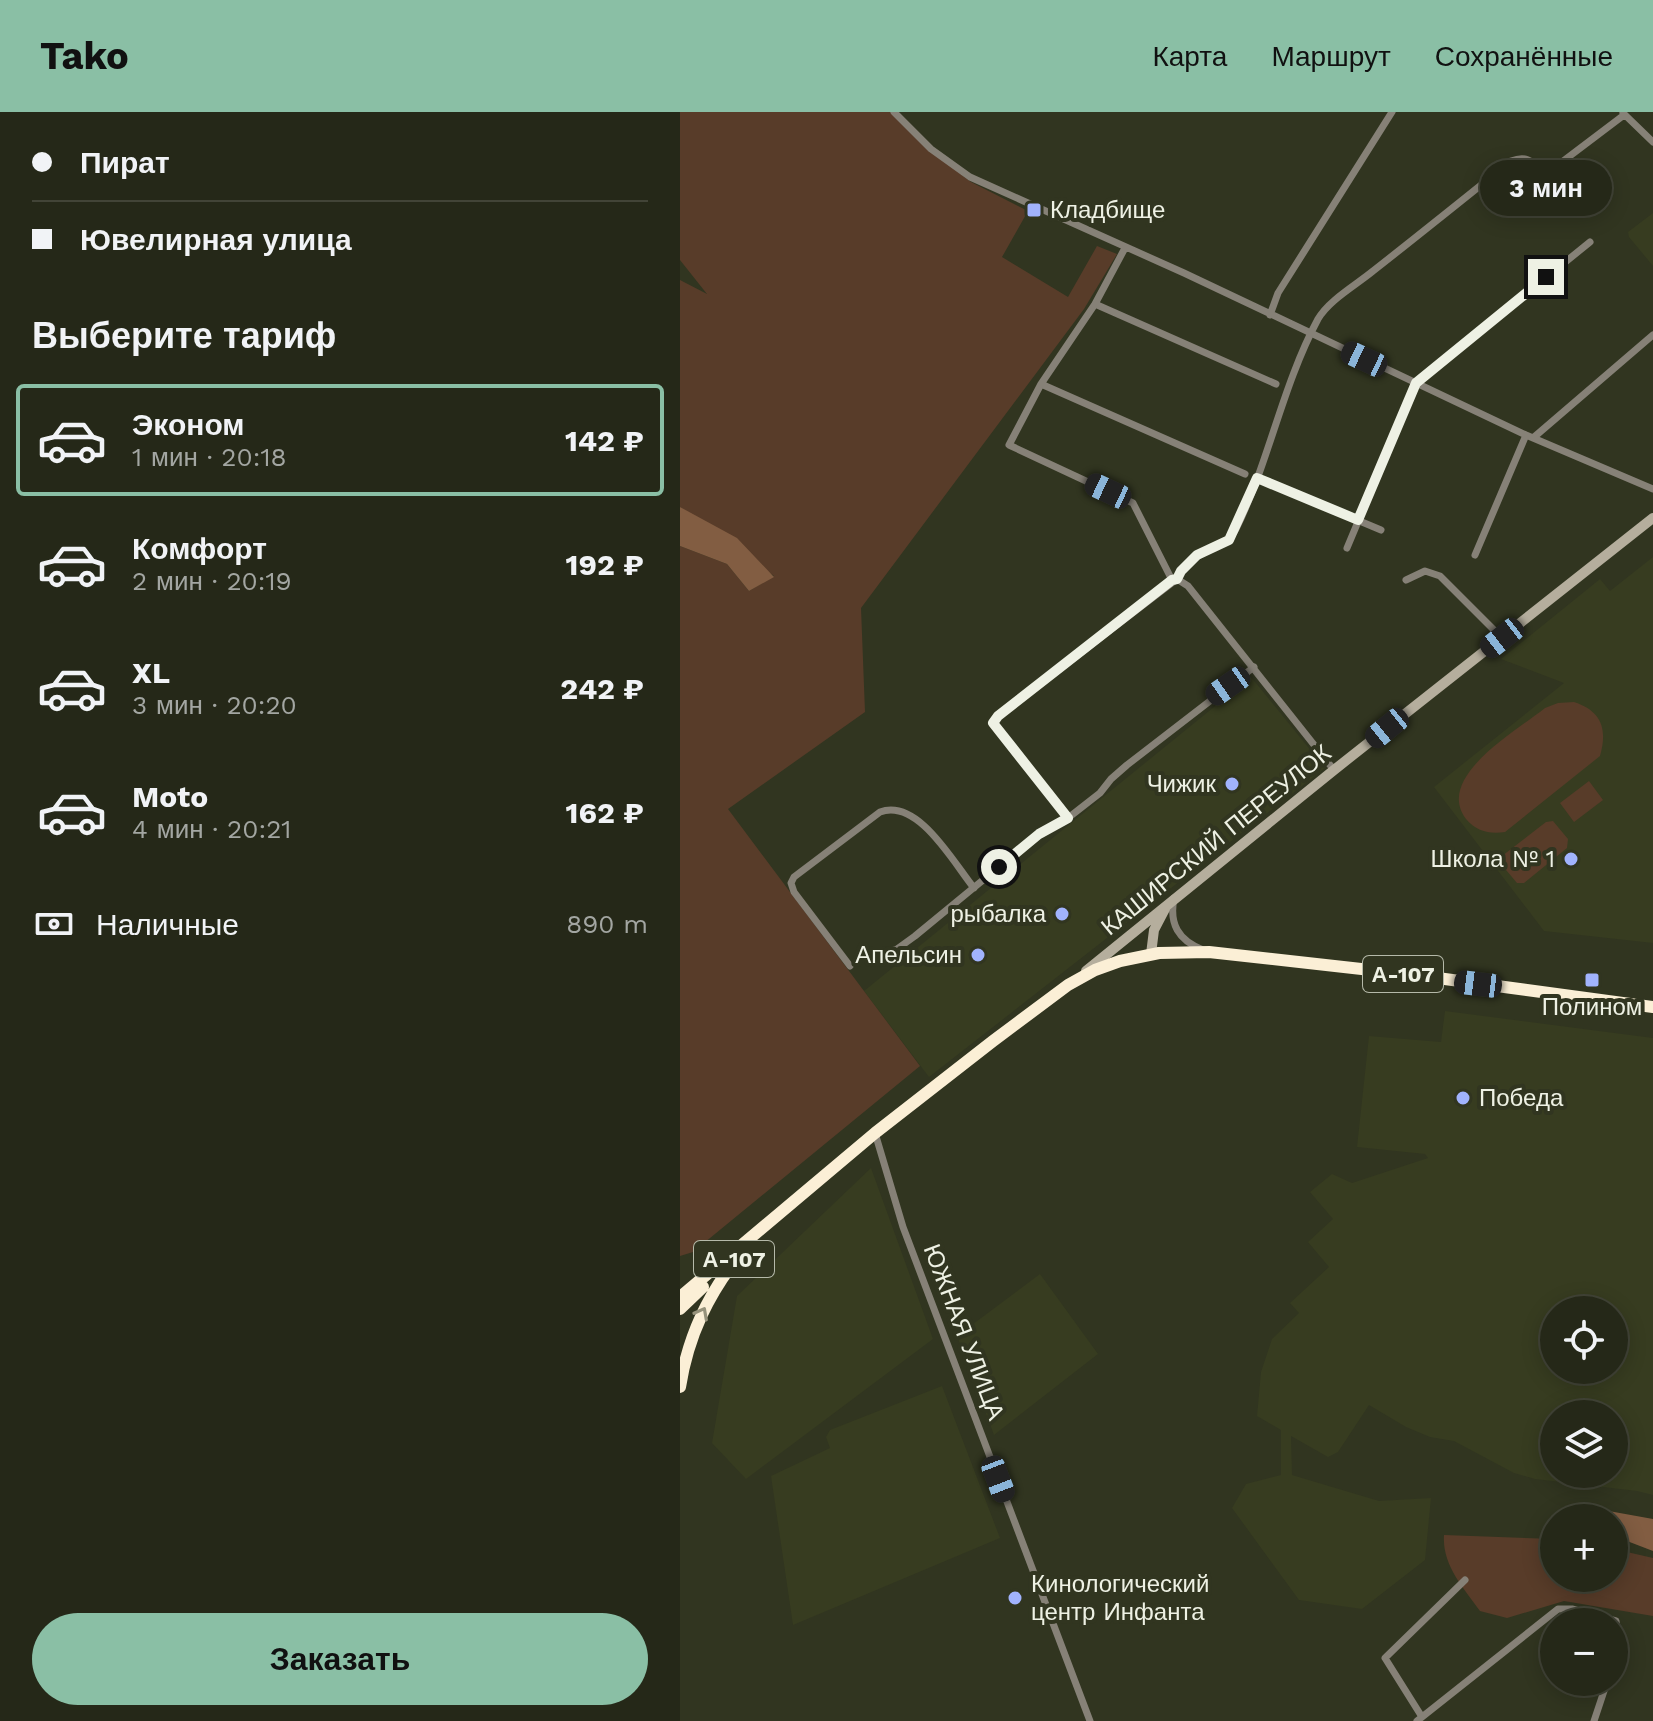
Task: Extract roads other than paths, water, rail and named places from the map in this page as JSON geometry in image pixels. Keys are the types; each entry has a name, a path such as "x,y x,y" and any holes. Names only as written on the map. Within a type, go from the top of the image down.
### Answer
{"highway":[{"name":"А-107","path":"682,1295 875,1133 1068,985 1107,965 1151,954 1209,952 1415,975 1653,1007"},
{"name":"А-107","path":"680,1309 787,1209"},
{"path":"680,1387 696,1325 717,1287 745,1248"}],"main road":[{"name":"КАШИРСКИЙ ПЕРЕУЛОК","path":"1068,985 1653,518"},
{"path":"1151,954 1154,930 1174,898"}],"street":[{"path":"894,112 931,149 970,177 1530,436 1653,489"},
{"path":"1270,315 1278,293 1392,112"},
{"path":"1068,818 993,723 1175,579 1197,555 1221,545 1235,531 1257,478 1277,415 1325,309 1511,161 1527,158 1550,171 1623,114 1653,142"},
{"path":"1347,548 1416,383 1590,242"},
{"path":"1125,248 1095,304 1041,384 1009,445 1133,503 1175,579 1188,586 1334,770"},
{"path":"1095,304 1276,384"},
{"path":"1475,555 1530,436 1653,335"},
{"path":"1041,384 1245,474"},
{"path":"1257,478 1381,530"},
{"path":"1406,580 1425,571 1440,576 1502,638"},
{"path":"870,958 897,949 1039,834 1068,818 1100,793 1127,765 1202,704 1254,667"},
{"path":"850,966 794,892 791,883 794,877 880,812 897,809 916,817 974,888"},
{"path":"1174,898 1172,915 1178,934 1196,948 1209,952"},
{"name":"ЮЖНАЯ УЛИЦА","path":"875,1133 903,1227 1090,1721"},
{"path":"1465,1580 1385,1658 1420,1719 1540,1623"},
{"path":"1594,1721 1602,1696"}],"place":[{"name":"Кладбище","path":"1034,210"},
{"name":"Чижик","path":"1232,784"},
{"name":"Школа № 1","path":"1571,859"},
{"name":"рыбалка","path":"1062,914"},
{"name":"Апельсин","path":"978,955"},
{"name":"Полином","path":"1592,980"},
{"name":"Победа","path":"1463,1098"},
{"name":"Кинологический центр Инфанта","path":"1015,1598"}]}
